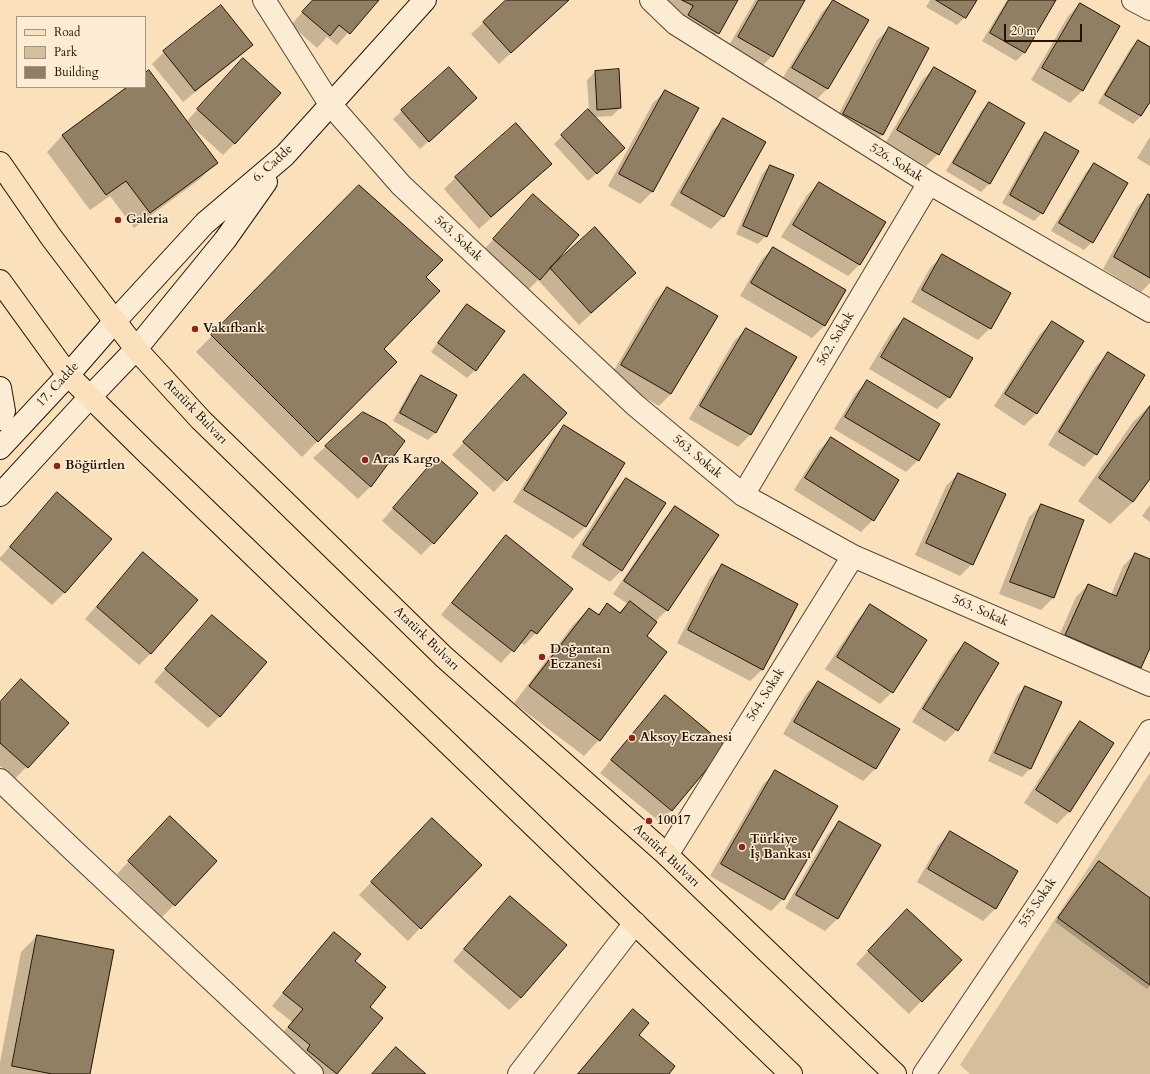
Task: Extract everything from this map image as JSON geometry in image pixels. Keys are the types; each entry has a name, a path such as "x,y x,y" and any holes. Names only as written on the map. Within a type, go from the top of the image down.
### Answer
{"main road":[{"name":"Atatürk Bulvarı","path":"0,163 51,237 136,349 201,420 444,657 667,855 895,1074"},
{"path":"0,281 68,375 791,1074"}],"street":[{"name":"563. Sokak","path":"264,0 330,104 401,186 635,405 743,495 853,556 1150,685"},
{"name":"6. Cadde","path":"115,321 205,223 285,155 425,0"},
{"name":"526. Sokak","path":"651,0 676,24 928,183 1150,310"},
{"path":"1133,0 1150,9"},
{"path":"0,496 136,349 226,240 285,155"},
{"name":"562. Sokak","path":"743,495 928,183"},
{"name":"17. Cadde","path":"0,448 68,375 115,321"},
{"path":"0,388 4,411 0,419"},
{"name":"564. Sokak","path":"667,855 853,556"},
{"name":"555 Sokak","path":"924,1074 1046,893 1150,731"},
{"path":"0,780 72,850 312,1074"},
{"path":"519,1074 635,923"}],"green space":[{"path":"1150,773 1150,1074 970,1074 960,1065"}],"building":[{"path":"313,0 379,0 350,34 339,25 330,36 302,12"},
{"path":"506,0 569,0 511,53 483,22"},
{"path":"682,0 738,0 719,34 688,15 693,6"},
{"path":"759,0 805,0 773,57 738,37"},
{"path":"833,0 869,20 828,89 792,68"},
{"path":"936,0 977,0 966,18"},
{"path":"1009,0 1056,0 1025,53 990,33"},
{"path":"1080,3 1120,26 1083,91 1042,68"},
{"path":"221,5 253,45 195,91 163,51"},
{"path":"889,27 929,48 883,135 843,114"},
{"path":"1138,40 1150,47 1150,102 1141,116 1105,95"},
{"path":"243,58 281,93 235,144 197,109"},
{"path":"449,67 477,98 429,142 401,110"},
{"path":"934,67 976,91 939,155 897,130"},
{"path":"619,69 621,108 597,110 595,71"},
{"path":"149,70 218,163 150,213 126,181 106,195 62,135 126,88 146,88 146,72"},
{"path":"665,90 699,108 653,192 619,174"},
{"path":"989,102 1025,123 990,184 953,163"},
{"path":"588,109 625,148 597,174 561,135"},
{"path":"723,118 766,142 724,217 681,193"},
{"path":"516,123 552,164 491,217 455,177"},
{"path":"1045,132 1079,151 1043,214 1010,195"},
{"path":"1094,163 1128,183 1093,243 1059,223"},
{"path":"770,165 794,175 767,237 743,226"},
{"path":"819,182 886,222 860,265 793,225"},
{"path":"359,185 443,260 426,277 440,291 384,349 397,362 318,442 211,335"},
{"path":"533,194 579,235 540,280 493,239"},
{"path":"1148,194 1150,195 1150,278 1114,257"},
{"path":"595,227 636,273 591,313 550,268"},
{"path":"773,247 846,290 825,326 751,283"},
{"path":"942,254 1011,293 991,329 922,290"},
{"path":"667,287 718,316 671,394 621,365"},
{"path":"467,304 505,331 476,371 438,343"},
{"path":"904,318 973,358 950,398 881,357"},
{"path":"1052,321 1084,341 1037,414 1005,394"},
{"path":"746,328 797,357 751,435 700,406"},
{"path":"1108,352 1145,375 1097,455 1059,432"},
{"path":"524,374 567,413 507,481 463,442"},
{"path":"421,375 457,395 436,433 400,413"},
{"path":"867,380 940,424 919,461 845,417"},
{"path":"1150,406 1150,479 1133,502 1099,478"},
{"path":"363,412 386,424 405,441 371,487 325,446"},
{"path":"564,425 625,463 586,527 524,490"},
{"path":"831,437 899,480 874,521 805,478"},
{"path":"437,457 478,493 434,544 393,508"},
{"path":"958,473 1006,494 973,565 926,543"},
{"path":"626,478 666,503 622,571 583,545"},
{"path":"57,492 112,539 65,593 10,547"},
{"path":"1041,504 1084,520 1054,598 1010,582"},
{"path":"675,506 719,535 668,611 624,581"},
{"path":"506,535 573,589 537,634 531,630 514,652 452,603"},
{"path":"143,552 198,600 151,654 97,607"},
{"path":"1135,553 1150,559 1150,648 1141,668 1065,635 1088,584 1116,596"},
{"path":"722,564 798,604 763,670 688,630"},
{"path":"630,601 657,622 647,636 667,652 600,741 529,686 589,608 599,615 607,603 620,613"},
{"path":"870,604 927,640 893,693 837,657"},
{"path":"212,615 267,662 220,717 165,669"},
{"path":"965,642 999,663 958,731 923,709"},
{"path":"21,679 69,723 28,768 0,743 0,702"},
{"path":"818,681 900,729 876,769 794,722"},
{"path":"1025,686 1062,702 1031,769 995,753"},
{"path":"665,695 726,746 672,811 611,760"},
{"path":"1080,721 1114,743 1070,812 1036,790"},
{"path":"775,770 838,806 784,900 721,864"},
{"path":"170,816 217,861 175,906 128,861"},
{"path":"432,818 482,865 421,929 371,882"},
{"path":"839,821 881,845 838,919 796,895"},
{"path":"950,831 1018,871 996,909 928,869"},
{"path":"1099,861 1150,898 1150,985 1058,918"},
{"path":"510,896 567,945 521,998 464,949"},
{"path":"907,909 962,960 922,1002 868,951"},
{"path":"334,932 361,954 355,961 386,987 370,1007 383,1018 337,1074 307,1050 310,1045 288,1027 303,1009 283,993"},
{"path":"37,935 114,950 90,1074 52,1074 12,1066"},
{"path":"633,1009 649,1023 639,1035 675,1066 669,1074 578,1074"},
{"path":"396,1047 426,1074 372,1074"}],"place":[{"name":"Galeria","path":"118,220"},
{"name":"Vakıfbank","path":"195,329"},
{"name":"Aras Kargo","path":"365,460"},
{"name":"Böğürtlen","path":"57,466"},
{"name":"Doğantan Eczanesi","path":"542,657"},
{"name":"Aksoy Eczanesi","path":"632,738"},
{"name":"10017","path":"649,821"},
{"name":"Türkiye İş Bankası","path":"742,847"}]}
